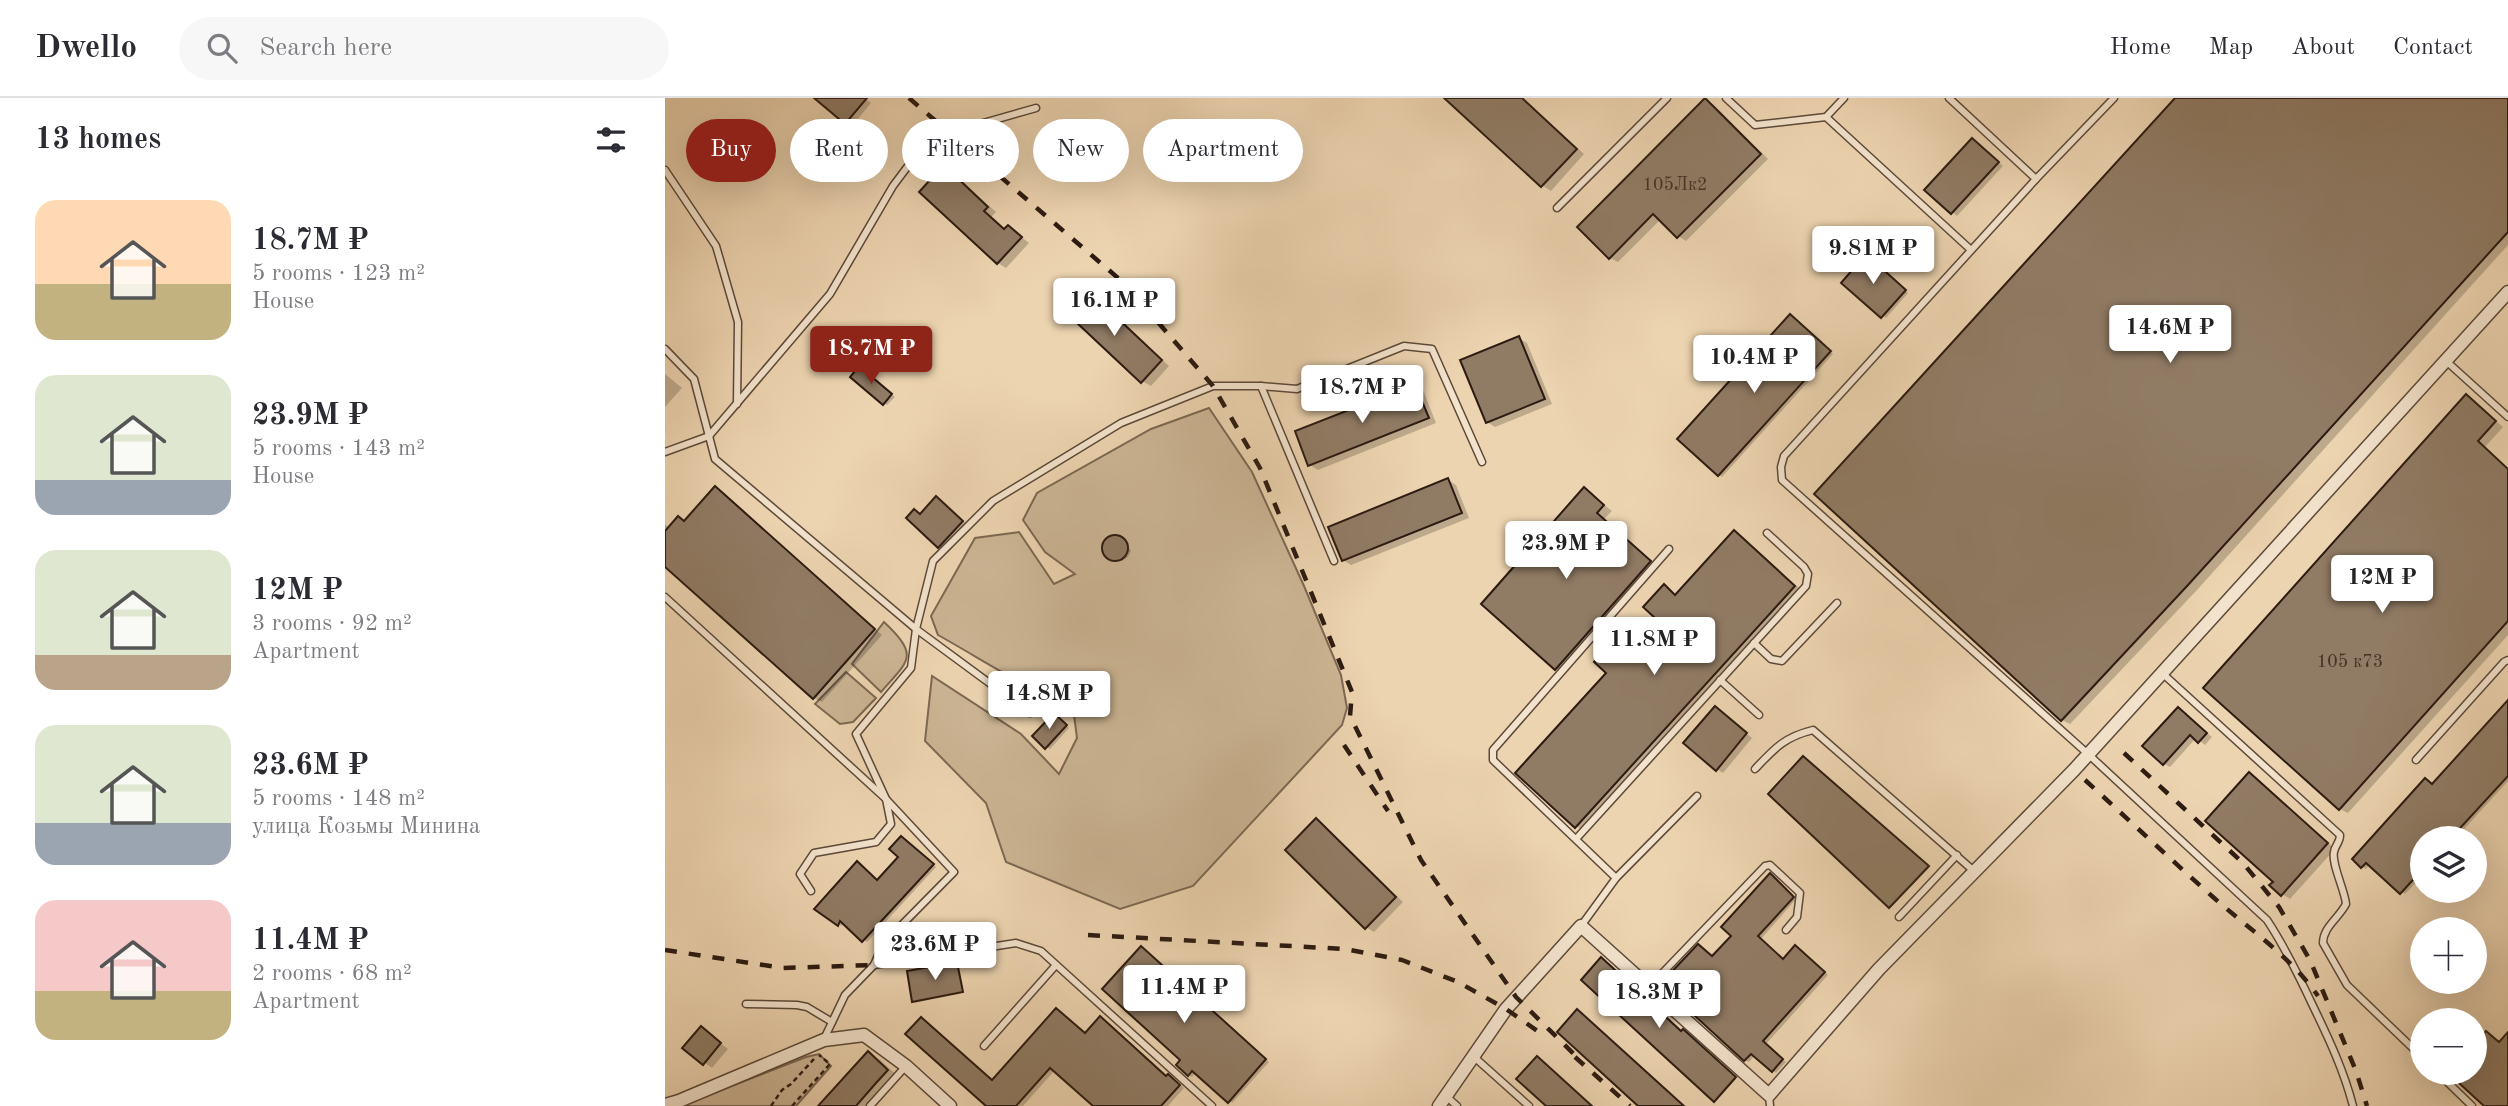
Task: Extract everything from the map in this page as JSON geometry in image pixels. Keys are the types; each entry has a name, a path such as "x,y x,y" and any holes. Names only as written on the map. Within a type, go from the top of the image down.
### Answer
{"street":[{"path":"1442,1101 1506,1009 1581,926 1770,1100 1879,969 2088,754 2508,292"},
{"path":"665,1104 679,1101 824,1040 865,1035 906,1066 950,1106"}],"lane":[{"path":"1557,208 1667,98"},
{"path":"1726,98 1755,125 1826,117 1844,98"},
{"path":"1949,98 2036,179"},
{"path":"2114,98 2036,179 1784,456 1782,480 2088,754 2267,920 2287,951 2329,1039 2348,1084 2353,1106"},
{"path":"665,452 709,436 737,404 829,294 894,186 926,142 948,133 1036,108"},
{"path":"1826,117 1971,250"},
{"path":"665,170 716,246 738,322 737,404"},
{"path":"811,891 800,874 814,853 876,842 891,824 886,799 856,734 911,668 916,629 933,561 993,501 1121,423 1213,386 1297,389 1404,346 1432,349 1482,462"},
{"path":"665,349 694,379 715,459 916,629 1030,713"},
{"path":"2445,360 2508,417"},
{"path":"1261,386 1334,561"},
{"path":"1576,839 1808,580 1804,567 1767,533"},
{"path":"1616,878 1493,760 1493,750 1669,549"},
{"path":"665,597 886,799 954,872 883,944 874,965 845,995 824,1040"},
{"path":"1753,643 1772,659 1782,661 1837,603"},
{"path":"2416,760 2508,660"},
{"path":"2162,673 2340,835 2333,852 2346,904 2326,930 2323,943 2347,985 2410,1045"},
{"path":"1720,680 1759,715"},
{"path":"1755,769 1780,742 1813,730 1975,872"},
{"path":"1581,926 1616,878 1697,796"},
{"path":"1899,917 1957,855"},
{"path":"1649,987 1765,866 1770,865 1776,869 1800,893 1797,917 1786,930"},
{"path":"874,965 1016,943 1041,951 1212,1106"},
{"path":"984,1046 1056,965"},
{"path":"746,1004 807,1007 832,1022"},
{"path":"1473,1056 1529,1106"},
{"path":"870,1106 906,1066"},
{"path":"2450,1085 2472,1106"},
{"path":"1442,1101 1457,1106"}],"path":[{"path":"771,1106 782,1090 819,1054 829,1064 792,1106"}],"shaded area":[{"path":"1209,408 1252,472 1341,675 1347,708 1342,725 1193,886 1120,909 1006,862 986,803 925,741 932,676 1021,734 1059,774 1077,738 1073,707 1021,683 938,635 931,616 975,538 1019,532 1054,584 1075,574 1045,552 1023,520 1037,493 1151,429"},
{"path":"884,622 903,643 907,658 881,692 852,664"},
{"path":"846,672 876,698 853,722 840,724 815,704"},
{"path":"819,1054 831,1066 796,1106 680,1106 806,1057"}],"building":[{"path":"814,98 867,98 849,119 839,119"},
{"path":"1444,98 1522,98 1577,149 1541,187"},
{"path":"1705,98 1761,154 1677,238 1653,214 1609,259 1577,227"},
{"path":"2175,98 2508,98 2508,232 2061,721 1814,494"},
{"path":"1972,138 1999,162 1951,214 1924,190"},
{"path":"928,182 962,182 988,207 984,211 1004,229 1008,225 1022,237 997,264 919,192"},
{"path":"1866,254 1906,290 1881,318 1841,283"},
{"path":"1075,292 1105,320 1112,313 1162,360 1141,383 1061,308"},
{"path":"1790,314 1831,351 1718,476 1677,439"},
{"path":"1519,336 1545,399 1486,423 1460,360"},
{"path":"859,366 892,394 883,405 850,377"},
{"path":"1415,384 1429,418 1308,466 1295,431"},
{"path":"2466,394 2496,421 2478,441 2508,469 2508,621 2339,810 2203,688"},
{"path":"1448,478 1462,513 1342,561 1328,527"},
{"path":"715,486 875,629 813,699 665,567 665,531 678,516 684,521"},
{"path":"1584,487 1604,505 1597,513 1651,561 1555,670 1481,604"},
{"path":"936,496 963,521 938,548 906,518 914,509 920,514"},
{"path":"1734,530 1795,586 1575,828 1515,773 1606,673 1594,662 1620,633 1632,644 1655,618 1643,607 1664,584 1675,595"},
{"path":"1115,535 1124,539 1128,548 1124,557 1115,561 1106,557 1102,548 1106,539"},
{"path":"2508,700 2508,776 2462,826 2410,826 2410,883 2400,894 2366,863 2361,868 2352,859 2425,778 2432,784"},
{"path":"1715,706 1747,733 1716,771 1683,743"},
{"path":"2178,707 2207,733 2198,743 2190,735 2163,765 2142,746"},
{"path":"1054,713 1067,725 1045,749 1032,736"},
{"path":"1803,756 1929,866 1889,908 1768,794"},
{"path":"2249,772 2328,843 2281,896 2269,885 2273,882 2205,821"},
{"path":"1316,818 1396,897 1365,929 1285,850"},
{"path":"901,836 934,864 862,942 840,921 838,926 814,909 857,861 877,880 898,857 889,849"},
{"path":"1770,873 1794,897 1758,936 1783,959 1795,945 1825,972 1763,1041 1783,1059 1772,1072 1751,1054 1744,1061 1695,1016 1699,1011 1664,980 1698,944 1712,956 1731,936 1721,927"},
{"path":"1141,946 1266,1059 1228,1103 1192,1071 1188,1076 1176,1065 1180,1060 1102,989"},
{"path":"1601,957 1681,1031 1683,1029 1736,1077 1714,1102 1581,980"},
{"path":"957,962 963,992 912,1002 907,971"},
{"path":"1056,1008 1085,1033 1100,1016 1166,1076 1168,1074 1180,1085 1161,1106 1093,1106 1050,1068 1016,1106 986,1106 905,1034 921,1017 992,1080"},
{"path":"1577,1009 1684,1106 1638,1106 1557,1032"},
{"path":"701,1026 721,1043 703,1065 682,1048"},
{"path":"2487,1032 2499,1042 2508,1032 2508,1106 2484,1106 2461,1085 2487,1085"},
{"path":"868,1051 888,1070 856,1106 818,1106"},
{"path":"1537,1056 1592,1106 1546,1106 1516,1079"}],"railway":[{"path":"909,98 1125,284 1213,386 1260,468 1352,692 1350,716 1421,860 1516,997 1581,1061"},
{"path":"1344,745 1388,811"},
{"path":"2124,753 2243,863 2279,907 2310,960 2356,1071 2367,1106"},
{"path":"2085,780 2295,968 2318,996"},
{"path":"1088,935 1345,949 1402,960 1458,982 1506,1009 1546,1037"},
{"path":"665,950 783,968 874,965"},
{"path":"1575,1057 1630,1106"}]}
